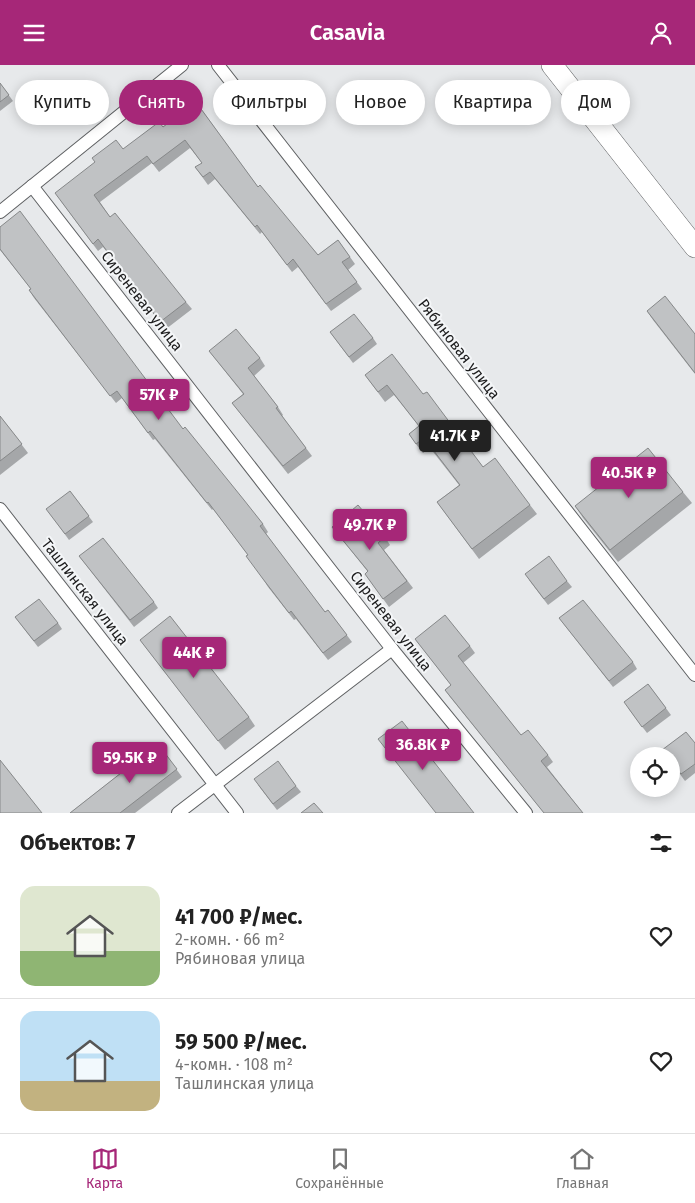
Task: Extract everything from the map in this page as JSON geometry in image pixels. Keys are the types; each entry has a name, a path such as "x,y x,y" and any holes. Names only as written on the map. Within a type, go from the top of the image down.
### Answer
{"main road":[{"path":"552,65 695,247"}],"street":[{"path":"0,212 182,65"},
{"name":"Рябиновая улица","path":"218,65 695,675"},
{"name":"Сиреневая улица","path":"32,186 392,649 526,813"},
{"name":"Ташлинская улица","path":"0,509 237,813"},
{"path":"178,813 392,649"}],"building":[{"path":"0,83 9,95 0,102"},
{"path":"203,112 258,187 260,185 318,255 338,240 350,257 342,262 357,282 326,304 293,259 287,265 257,225 255,227 210,172 203,177 195,167 202,163 185,140 153,164 147,156 94,195 110,217 115,213 186,302 160,322 98,239 93,244 55,193 95,162 92,158 116,140 123,149 155,125 161,125 163,127 166,125 203,125"},
{"path":"20,211 183,429 185,427 244,500 263,524 260,526 325,612 328,610 347,635 323,653 291,611 289,613 263,579 246,556 248,555 208,502 150,431 148,433 117,391 110,396 0,249 0,227"},
{"path":"665,296 695,334 695,373 647,311"},
{"path":"354,314 373,338 349,357 330,332"},
{"path":"236,329 260,358 248,368 306,448 283,466 232,403 244,394 209,351"},
{"path":"392,354 423,394 427,392 483,467 495,458 530,505 472,549 437,502 460,485 424,438 416,444 409,434 419,426 387,385 378,392 365,375"},
{"path":"0,416 22,444 0,461"},
{"path":"648,448 683,492 610,550 575,506"},
{"path":"70,491 89,516 65,534 46,509"},
{"path":"358,505 385,537 378,543 407,581 383,599 365,574 368,571 332,527"},
{"path":"103,538 154,602 130,620 79,556"},
{"path":"549,556 567,581 544,599 525,574"},
{"path":"39,599 58,623 34,641 15,617"},
{"path":"583,600 633,662 609,681 559,618"},
{"path":"445,615 470,646 458,656 521,735 528,730 548,755 541,761 583,813 544,813 445,690 451,685 415,639"},
{"path":"170,616 249,717 218,741 140,640"},
{"path":"648,684 666,708 642,727 624,702"},
{"path":"402,721 474,813 436,813 378,739"},
{"path":"686,732 695,743 695,764 681,774 680,747 666,747"},
{"path":"158,744 177,769 120,813 70,813"},
{"path":"0,760 42,813 0,813"},
{"path":"278,761 296,786 273,804 254,779"},
{"path":"314,803 323,813 301,813"}]}
